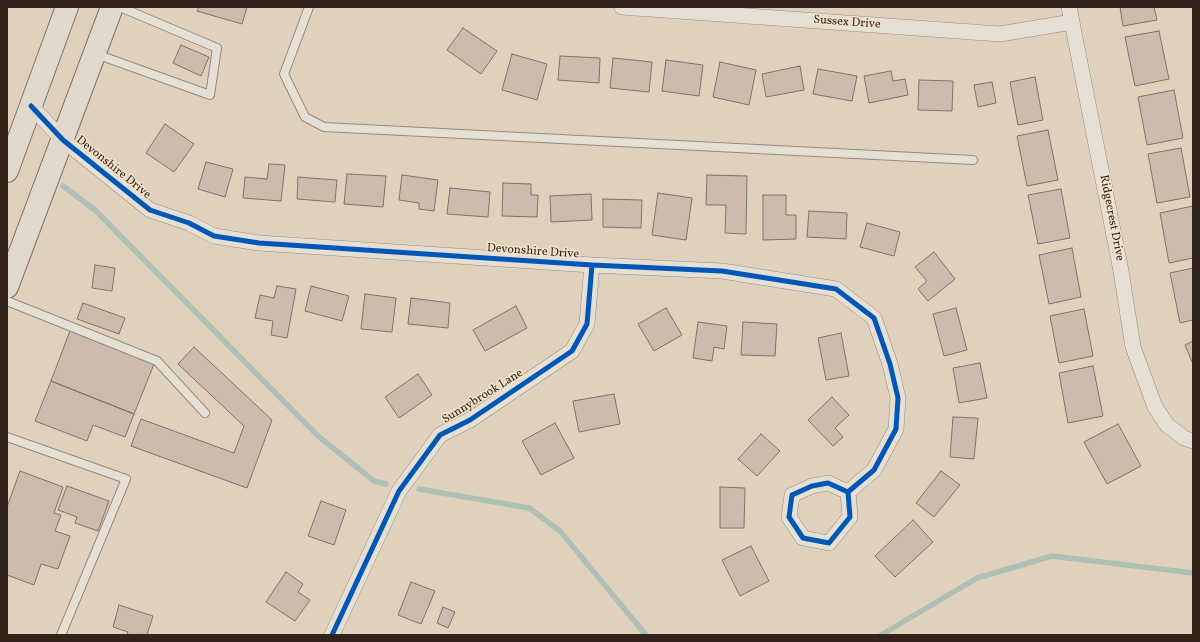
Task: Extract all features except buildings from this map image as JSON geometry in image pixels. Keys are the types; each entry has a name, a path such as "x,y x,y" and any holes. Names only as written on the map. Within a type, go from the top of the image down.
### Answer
{"main road":[{"path":"7,171 67,7"},
{"path":"7,287 112,7"}],"street":[{"name":"Sussex Drive","path":"622,7 818,14 1000,34 1072,22"},
{"name":"Ridgecrest Drive","path":"1069,7 1121,271 1133,347 1156,407 1167,425 1184,438 1193,441"},
{"name":"Devonshire Drive","path":"31,106 62,140 150,210 189,223 214,236 259,243 592,265 722,271 836,290 874,318 890,364 898,398 896,429 874,470 848,492"},
{"name":"Sunnybrook Lane","path":"332,635 399,491 440,435 470,420 572,351 587,324 592,265"},
{"path":"828,483 848,492 850,517 829,543 803,538 789,517 792,495 812,486 828,483"}],"lane":[{"path":"95,54 210,95 217,48 120,7"},
{"path":"309,7 284,74 305,117 324,126 973,160"},
{"path":"7,301 157,361 205,413"},
{"path":"7,437 126,479 61,635"}],"waterway":[{"path":"63,186 95,210 318,436 374,481 386,484"},
{"path":"419,489 529,508 560,531 646,635"},
{"path":"881,635 977,578 1052,556 1193,573"}],"cycle path":[{"path":"31,106 63,140 150,210 189,223 214,236 259,243 592,265 722,271 836,289 874,318 890,364 898,398 896,429 874,470 848,492 850,517 829,543 803,538 789,517 792,495 812,486 828,483 848,492"},
{"path":"332,635 399,491 440,435 470,420 572,351 587,324 592,265"}]}
